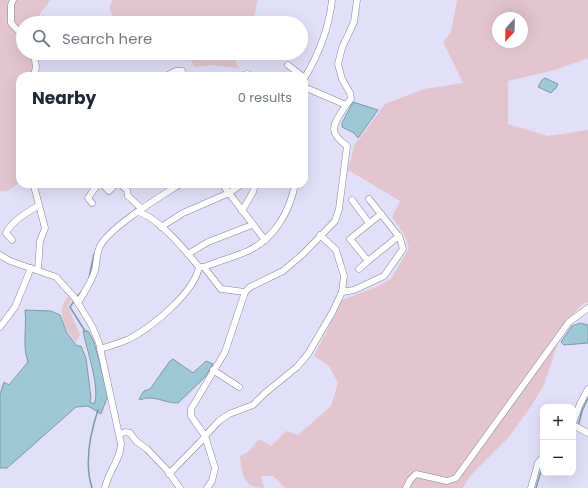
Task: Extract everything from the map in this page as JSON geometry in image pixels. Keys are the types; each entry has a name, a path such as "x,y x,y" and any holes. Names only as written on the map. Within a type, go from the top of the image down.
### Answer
{"street":[{"path":"13,0 11,5 10,23 16,29"},
{"path":"307,72 321,47 330,14 332,0"},
{"path":"207,488 212,481 215,468 205,437 191,416 191,409 225,352 245,292 250,287 283,270 303,254 320,235 332,225 339,209 348,146 338,140 333,132 334,125 351,99 350,93 342,79 338,64 342,48 354,22 357,0"},
{"path":"35,60 35,72"},
{"path":"288,65 297,72"},
{"path":"174,72 182,71"},
{"path":"308,89 346,105"},
{"path":"35,188 38,206 45,228 40,241 38,270"},
{"path":"92,203 88,198 95,188"},
{"path":"125,188 127,190 128,196 140,211 146,214 161,227 221,289 245,292"},
{"path":"78,303 90,284 95,270 97,254 101,244 140,211 174,188"},
{"path":"225,188 264,240"},
{"path":"161,227 183,213 229,193 236,188"},
{"path":"242,211 254,188"},
{"path":"100,350 128,339 149,327 188,290 201,267 249,250 264,240 288,210 294,188"},
{"path":"342,292 354,290 384,276 403,249 399,236 369,198"},
{"path":"352,200 369,223"},
{"path":"12,240 6,233 8,228 38,206"},
{"path":"368,261 350,239 381,214"},
{"path":"188,254 208,242 252,225"},
{"path":"169,474 219,421 229,414 253,405 265,393 297,367 308,354 342,292 344,276 336,250 320,235"},
{"path":"359,269 399,236"},
{"path":"0,255 10,261 38,270 60,281 78,303 92,326 100,350 120,434 120,456 107,479 106,488"},
{"path":"0,327 15,307 31,268"},
{"path":"406,488 410,480 416,474 448,481 456,478 570,322 588,308"},
{"path":"214,370 239,387"},
{"path":"576,415 588,389"},
{"path":"576,426 588,433"},
{"path":"120,434 125,432 130,433 169,474 180,488"},
{"path":"531,488 540,461"}],"shaded area":[{"path":"0,0 50,0 39,16 16,16 16,60 31,60 33,68 32,72 16,72 16,185 6,191 0,191"},
{"path":"112,0 258,0 254,16 113,16 109,8"},
{"path":"457,0 588,0 588,58 555,70 508,81 508,124 548,136 588,130 588,303 585,302 565,322 544,385 532,405 508,438 470,476 463,488 285,488 273,476 261,476 264,488 252,486 245,479 243,474 240,456 248,452 259,439 271,446 286,431 298,435 331,406 338,383 329,366 314,356 342,300 374,288 391,279 409,248 405,236 392,217 400,201 348,170 354,146 385,104 424,89 463,83 443,42 451,32"},
{"path":"191,60 235,60 238,68 212,65 194,67"},
{"path":"70,295 72,299 68,306 80,335 76,342 68,331 62,318 62,306"}],"water":[{"path":"545,78 558,84 551,93 538,87"},
{"path":"353,102 378,110 358,138 354,133 342,127 342,123"},
{"path":"25,310 51,311 60,315 67,333 77,346 81,346 86,358 91,398 90,402 94,404 96,389 83,331 88,331 94,342 108,395 101,414 88,406 76,407 7,468 0,468 0,394 4,382 9,385 28,362 25,350"},
{"path":"580,323 588,325 588,343 564,345 561,342 572,326"},
{"path":"173,359 193,373 206,361 213,364 205,377 178,403 154,398 145,398 140,400 139,399 144,391 150,389"}],"waterway":[{"path":"118,223 137,208"},
{"path":"89,278 94,254"},
{"path":"76,298 81,292"},
{"path":"74,301 70,307 85,331"},
{"path":"578,426 582,411 588,398"},
{"path":"92,488 88,469 88,459 90,439 98,410"},
{"path":"536,488 540,474"}]}
